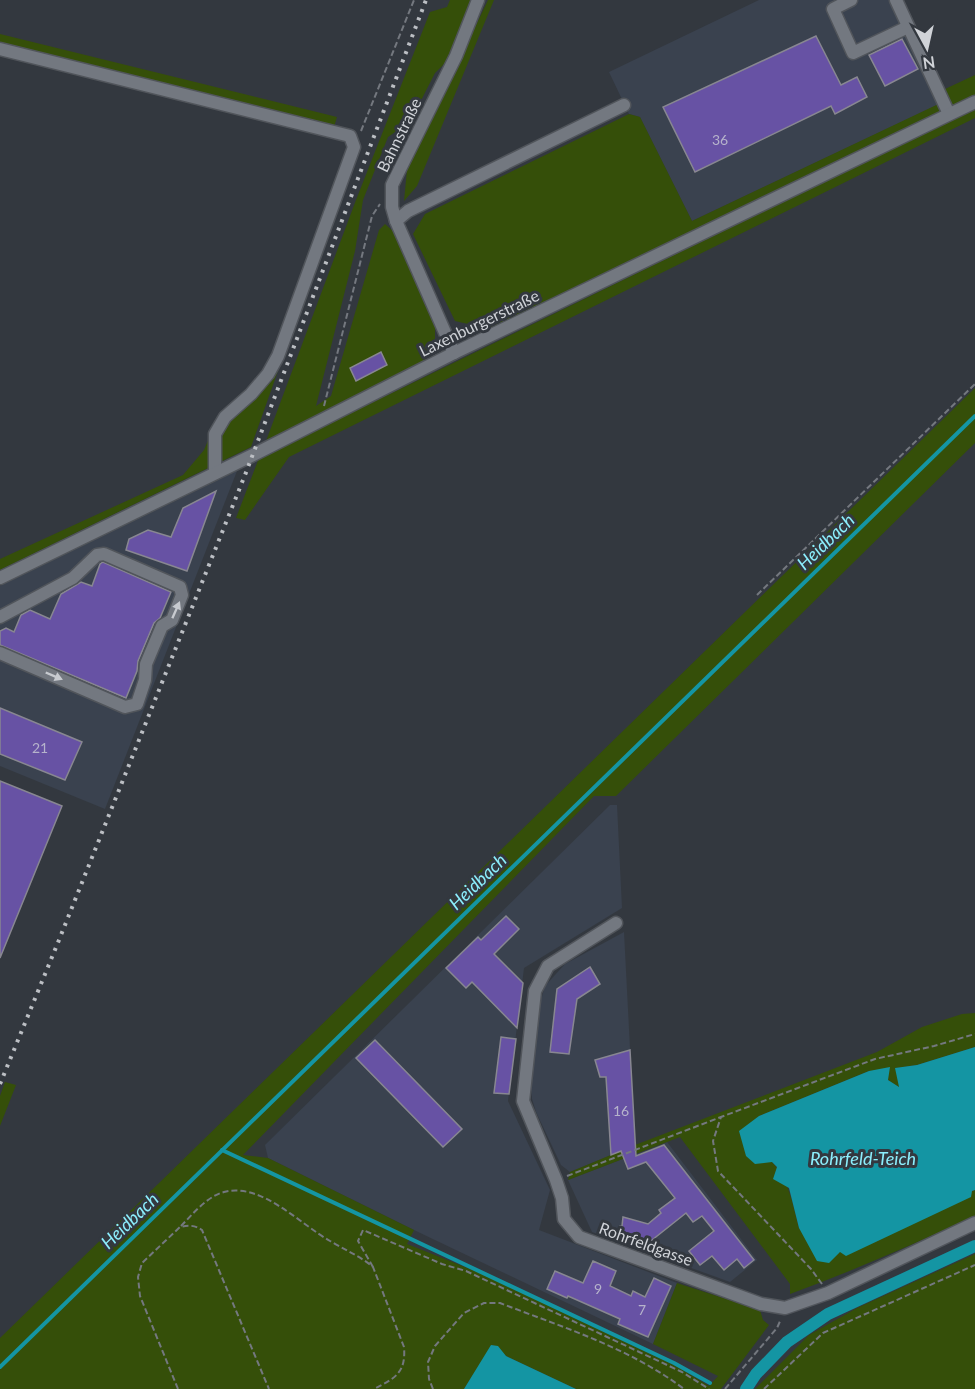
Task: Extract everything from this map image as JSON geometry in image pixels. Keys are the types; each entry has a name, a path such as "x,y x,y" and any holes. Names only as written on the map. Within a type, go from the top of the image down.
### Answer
{"street":[{"name":"Bahnstraße","path":"454,353 396,221 392,207 392,185 456,56 478,0"},
{"path":"851,0 833,9 853,52 908,27"},
{"path":"896,0 949,114"},
{"path":"0,49 350,136 354,147 278,356 268,374 251,394 225,417 215,434 215,472"},
{"name":"Laxenburgerstraße","path":"0,579 454,353 975,102"},
{"path":"396,221 408,211 624,105"},
{"path":"0,617 73,578 97,555 104,554 180,587 182,595 172,620 162,626 146,664 146,680 137,704 125,707 0,653"},
{"name":"Rohrfeldgasse","path":"616,923 548,966 535,991 523,1101 556,1180 562,1198 564,1219 579,1237 761,1304 785,1308"},
{"path":"785,1308 828,1293 975,1223"}],"path":[{"path":"354,147 414,0"},
{"path":"320,420 372,216 392,185"},
{"path":"757,596 975,384"},
{"path":"556,1180 874,1059 975,1034"},
{"path":"721,1117 713,1141 718,1171 811,1269 828,1293"},
{"path":"178,1389 140,1296 138,1277 142,1263 214,1195 226,1191 255,1194 329,1241 363,1258 373,1268"},
{"path":"180,1227 186,1225 202,1230 269,1389"},
{"path":"374,1389 396,1376 403,1368 405,1359 404,1347 373,1268 358,1241 363,1230 442,1264 466,1271 682,1372 709,1389"},
{"path":"764,1389 823,1333 975,1265"},
{"path":"433,1389 429,1379 428,1362 435,1346 465,1313 484,1303 500,1303 618,1350 669,1377 684,1389"},
{"path":"725,1389 777,1328 785,1308"}],"shaded area":[{"path":"759,0 904,0 950,99 692,221 640,117 629,114 609,72"},
{"path":"237,471 105,809 0,766 0,586"},
{"path":"610,805 617,805 622,908 524,968 508,1101 550,1190 539,1230 677,1283 653,1344 268,1158 265,1145"},
{"path":"624,932 635,1145 570,1172 561,1165 532,1099 531,1085 538,1010 545,986 565,964"},
{"path":"667,1142 757,1260 730,1282 592,1232 568,1180"}],"green space":[{"path":"450,0 471,0 447,61 435,73 410,122 388,137 363,200 355,251 316,406 331,396 379,230 385,224 394,232 435,327 435,345 424,362 266,441 356,200 430,12 447,7"},
{"path":"488,0 494,0 417,186 404,201 407,170"},
{"path":"0,34 337,117 334,127 0,43"},
{"path":"975,75 975,95 494,330 455,321 413,234 425,214 629,114 640,117 692,221 949,99 945,89"},
{"path":"975,108 975,118 289,457 245,520 236,518 259,458"},
{"path":"275,351 284,354 251,447 0,570 0,559 183,475 204,450 218,417 254,385"},
{"path":"975,388 975,443 616,796 594,796 243,1155 268,1158 414,1230 407,1244 475,1271 676,1366 709,1386 718,1376 653,1344 677,1283 760,1310 763,1320 769,1325 721,1389 576,1389 506,1356 498,1347 492,1345 464,1389 0,1389 0,1338"},
{"path":"975,1013 975,1047 917,1065 896,1068 900,1088 869,1071 759,1116 772,1162 783,1177 799,1228 840,1252 975,1190 975,1216 860,1267 790,1294 790,1284 680,1137 568,1180 570,1172 877,1052 922,1027 962,1014"},
{"path":"5,1082 16,1085 0,1126 0,1096"},
{"path":"975,1254 975,1389 755,1389 809,1335 857,1308"}],"water":[{"name":"Rohrfeld-Teich","path":"975,1047 975,1190 972,1191 971,1197 846,1256 840,1252 829,1263 817,1261 799,1228 789,1188 773,1179 777,1167 772,1162 755,1164 746,1156 739,1131 759,1116 869,1071 890,1067 888,1080 899,1087 895,1068 917,1065"},
{"path":"491,1345 498,1346 506,1356 576,1389 464,1389"}],"building":[{"path":"816,36 841,85 857,77 867,97 835,114 831,106 695,172 663,107"},
{"path":"902,39 918,69 885,86 869,55"},
{"path":"381,352 387,365 356,381 350,368"},
{"path":"216,491 187,571 126,550 129,539 148,530 171,537 183,508"},
{"path":"103,562 171,592 160,618 154,623 126,698 0,645 0,631 6,628 14,632 21,615 30,610 50,619 61,594 81,582 92,586 100,564"},
{"path":"0,708 82,742 65,780 0,754"},
{"path":"0,781 62,806 0,958"},
{"path":"506,916 519,929 494,954 523,983 517,1028 472,982 466,988 446,968 478,937 481,940"},
{"path":"590,967 600,984 577,999 569,1054 550,1052 557,989"},
{"path":"501,1037 516,1039 509,1094 494,1093"},
{"path":"375,1040 462,1129 443,1147 356,1058"},
{"path":"630,1050 636,1156 664,1145 754,1260 744,1268 737,1259 724,1270 712,1256 700,1265 689,1251 714,1231 702,1216 693,1222 686,1213 642,1248 637,1242 617,1236 623,1217 648,1224 661,1213 659,1210 675,1198 646,1162 628,1169 621,1151 611,1155 606,1077 600,1077 595,1060"},
{"path":"593,1261 616,1271 610,1286 631,1296 633,1291 645,1297 654,1278 671,1286 648,1337 618,1324 620,1319 547,1289 555,1271 583,1283"}],"waterway":[{"name":"Heidbach","path":"0,1367 975,416"},
{"path":"222,1150 674,1363 710,1383"},
{"path":"746,1389 756,1374 787,1342 828,1314 975,1246"}],"railway":[{"path":"0,1084 245,475 426,0"}]}
